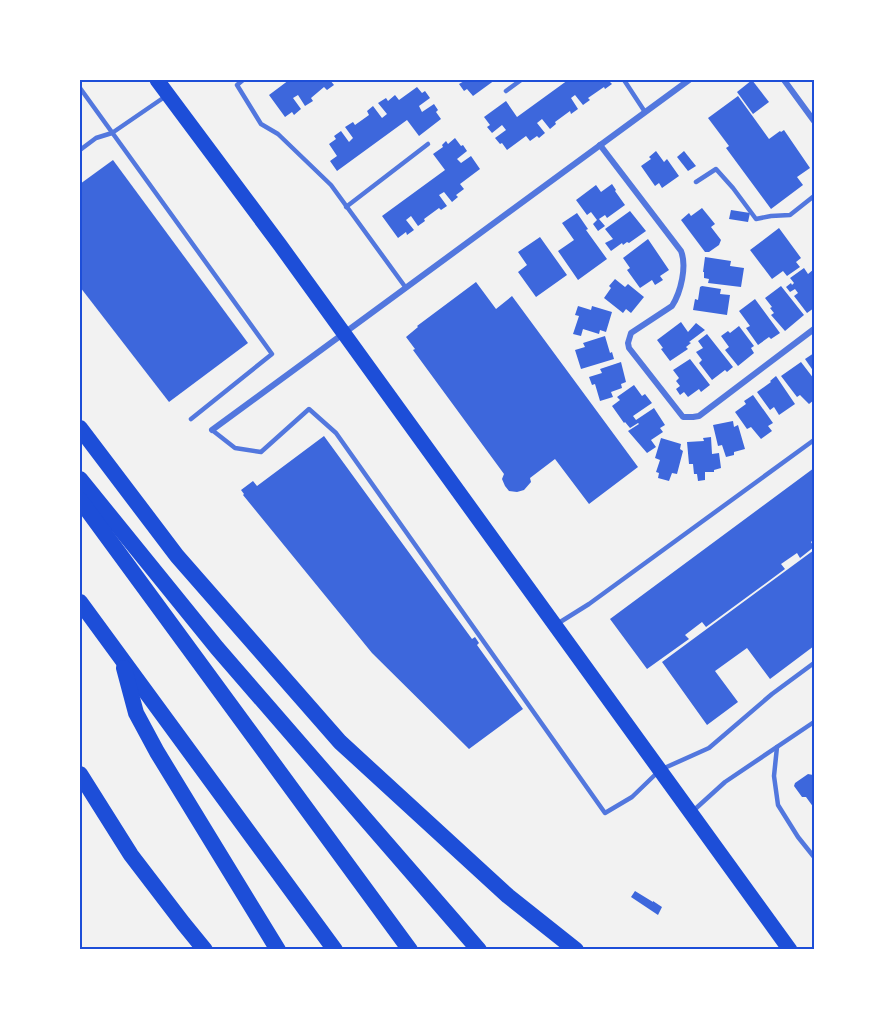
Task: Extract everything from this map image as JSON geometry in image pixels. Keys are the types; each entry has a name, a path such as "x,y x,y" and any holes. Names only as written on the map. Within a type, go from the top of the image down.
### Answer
{"highway":[{"path":"80,428 177,556 340,742 508,896 576,950"},
{"path":"80,479 217,648 478,950"},
{"path":"80,500 410,950"},
{"path":"80,602 334,950"},
{"path":"122,659 136,713 157,752 278,950"},
{"path":"80,774 131,855 205,950"}],"main road":[{"path":"157,80 790,950"}],"street":[{"path":"212,430 690,80"},
{"path":"784,80 814,121"},
{"path":"600,145 683,256 684,268 676,300 672,306 631,333 628,343 629,348 683,417 699,416 814,329"}],"lane":[{"path":"243,80 237,85 261,124 278,134 331,185 406,288"},
{"path":"506,91 520,80"},
{"path":"624,80 645,112"},
{"path":"80,88 272,354 191,419"},
{"path":"80,150 96,138 112,133 168,95"},
{"path":"346,207 428,144"},
{"path":"696,182 716,169 756,219 790,215 814,196"},
{"path":"212,430 235,448 261,452 309,409 336,433 605,813 632,796 660,770 709,748 772,694 814,663"},
{"path":"555,626 589,604 814,440"},
{"path":"690,812 725,782 814,722"},
{"path":"777,747 774,776 778,805 814,857"}],"building":[{"path":"289,80 330,80 334,85 327,90 324,87 311,98 313,101 305,106 298,95 293,98 301,109 294,115 292,112 285,117 269,95"},
{"path":"466,80 495,80 473,96 467,89 464,91 459,84"},
{"path":"568,80 608,80 612,84 588,98 590,100 583,105 575,95 571,98 578,109 571,114 570,111 555,122 556,124 550,129 542,119 537,123 545,133 530,141 526,136 507,150 495,138 506,130 502,125 492,133 487,127 490,125 484,117 506,101 517,117"},
{"path":"752,80 769,102 753,114 737,92"},
{"path":"417,87 422,93 425,91 430,98 419,106 422,112 434,104 441,119 419,136 407,120 337,171 330,161 337,156 329,144 336,139 334,136 341,131 349,142 353,138 345,127 353,122 355,125 369,115 367,111 373,106 382,118 387,114 378,103 386,98 388,101 395,95 399,100"},
{"path":"738,96 769,139 784,130 810,168 797,177 803,185 771,209 726,148 729,146 708,118"},
{"path":"455,138 467,151 457,159 461,163 471,156 480,169 460,184 464,189 456,195 458,197 452,202 444,192 439,195 447,206 441,210 439,208 418,226 411,216 406,220 414,230 398,238 382,216 445,170 433,154 443,147 446,141 448,144"},
{"path":"656,151 664,162 667,159 679,176 662,188 659,183 655,186 641,166 651,159 649,157"},
{"path":"684,151 696,166 688,171 677,157"},
{"path":"113,160 248,343 169,402 80,287 80,184"},
{"path":"612,184 625,205 607,218 605,215 599,219 605,226 598,231 593,224 597,220 591,212 587,215 576,200 596,185 601,192"},
{"path":"702,208 715,224 711,227 721,240 719,245 709,252 705,252 681,220 689,213 691,216"},
{"path":"731,210 750,213 748,222 729,219"},
{"path":"630,211 646,231 629,243 623,245 622,243 611,251 605,243 613,239 605,229"},
{"path":"577,213 607,259 578,280 558,251 574,240 562,223"},
{"path":"779,228 801,258 796,262 800,267 787,276 783,271 772,279 750,250"},
{"path":"540,237 567,275 536,297 518,272 527,265 518,252"},
{"path":"648,239 669,270 660,276 663,280 655,285 652,280 640,288 627,270 630,268 623,258"},
{"path":"705,257 731,261 730,266 744,268 741,287 708,283 709,279 704,278 703,272"},
{"path":"804,268 808,274 814,269 814,308 807,313 794,296 798,293 795,289 790,292 786,287 794,283 790,278"},
{"path":"615,279 625,287 628,284 644,297 631,313 626,309 623,313 604,298"},
{"path":"476,282 496,309 512,296 638,467 589,504 555,459 530,478 531,482 524,490 509,491 502,479 504,474 413,350 415,349 406,337 417,326"},
{"path":"702,286 721,289 720,294 730,295 727,315 693,310 695,299 698,300"},
{"path":"781,286 804,315 785,331 771,315 774,313 770,308 772,307 765,298"},
{"path":"755,299 780,333 758,345 746,328 750,326 739,311"},
{"path":"578,306 591,310 592,306 612,312 606,332 600,330 599,334 583,329 581,336 573,334 579,316 575,315"},
{"path":"681,322 688,332 696,323 705,330 689,342 691,343 686,347 688,349 670,361 657,340"},
{"path":"739,326 754,346 751,348 754,353 738,366 725,350 729,347 721,336"},
{"path":"707,334 733,367 712,380 699,363 702,360 696,352 703,348 698,341"},
{"path":"605,336 614,359 581,369 575,350 585,347 583,343"},
{"path":"814,353 814,372 805,359"},
{"path":"690,359 710,385 701,392 699,389 688,397 684,392 680,395 676,389 680,386 676,381 679,378 673,370"},
{"path":"621,362 626,382 621,384 622,388 611,392 613,397 600,401 595,384 592,385 589,377 602,373 600,369"},
{"path":"801,362 814,379 814,400 809,404 800,395 797,397 781,376"},
{"path":"776,376 795,404 779,415 774,407 770,410 757,392"},
{"path":"634,385 642,396 645,394 652,403 633,416 636,420 654,408 665,425 660,428 663,432 651,440 656,447 647,453 628,431 639,424 630,428 612,406 620,400 617,397"},
{"path":"753,395 773,423 768,426 772,431 761,439 751,427 747,429 735,412 746,404 744,401"},
{"path":"733,421 734,427 738,425 745,449 726,457 722,445 718,446 713,425"},
{"path":"324,436 472,639 475,637 479,643 477,645 523,709 469,749 372,653 243,495 241,490 253,481 257,486"},
{"path":"711,437 712,454 719,453 721,468 714,472 705,472 705,480 698,481 697,474 694,474 693,464 689,464 687,442 704,441 703,438"},
{"path":"661,438 681,444 680,449 683,451 677,474 672,473 669,481 658,478 659,473 656,472 660,460 655,458"},
{"path":"814,468 814,539 811,542 814,547 800,558 797,553 781,564 785,569 706,627 702,622 685,635 689,639 647,669 610,619"},
{"path":"814,550 814,646 770,679 747,648 715,671 738,702 707,725 662,662"},
{"path":"814,773 814,808 794,786 808,774 813,775"},
{"path":"635,891 662,907 658,915 631,897"}]}
